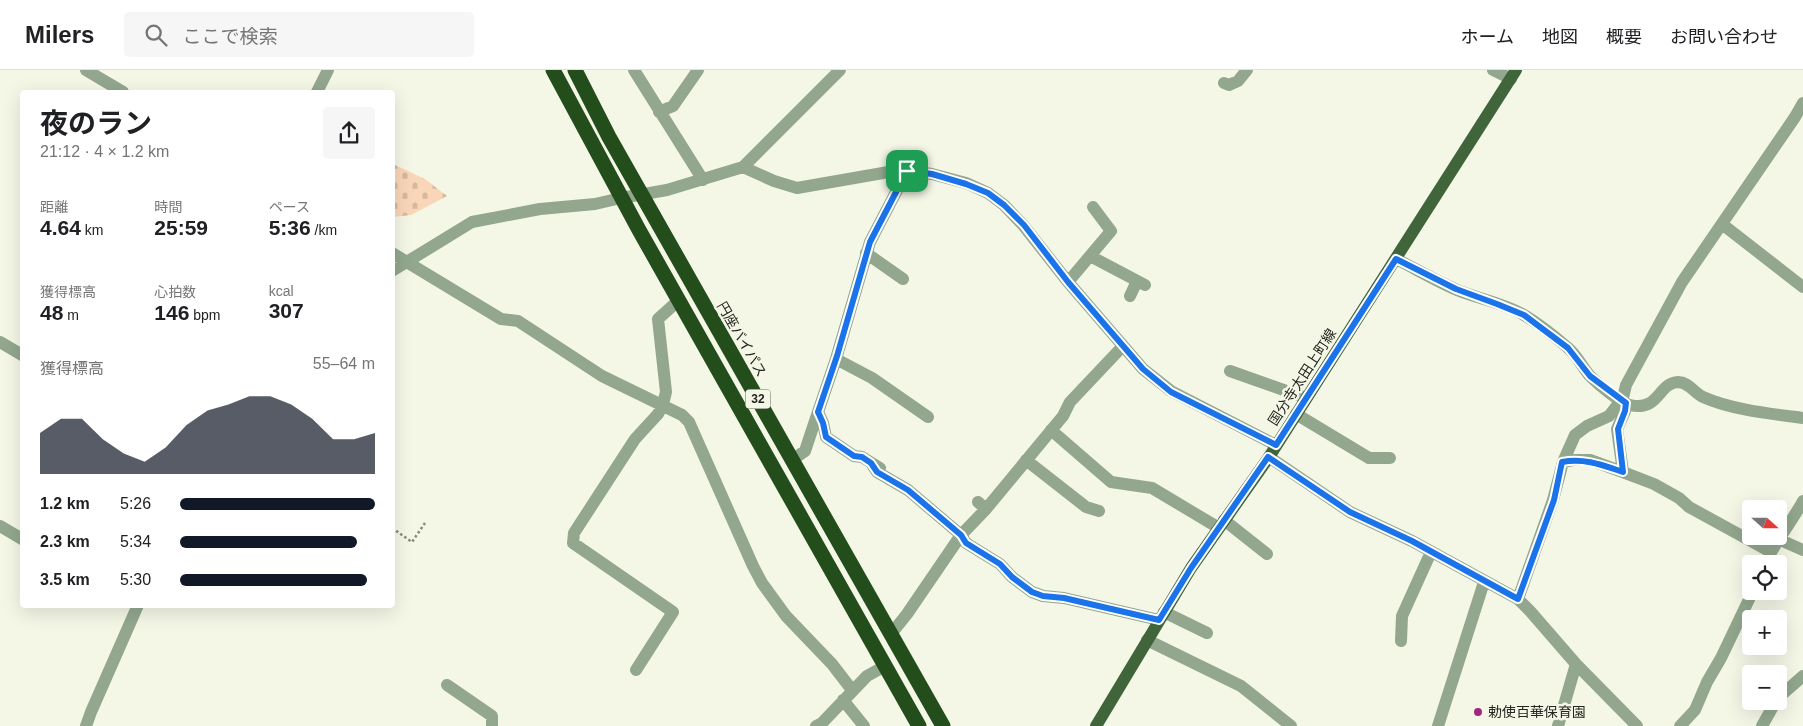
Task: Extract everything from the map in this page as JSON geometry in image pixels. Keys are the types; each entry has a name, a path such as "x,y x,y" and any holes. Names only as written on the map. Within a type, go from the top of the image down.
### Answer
{"highway":[{"name":"32","path":"553,70 621,198 919,726"},
{"name":"円座バイパス","path":"575,70 609,137 943,726"}],"main road":[{"name":"国分寺太田上町線","path":"1096,726 1191,568 1276,445 1513,75"}],"street":[{"path":"86,70 120,90"},
{"path":"319,90 328,70"},
{"path":"634,70 703,180"},
{"path":"659,112 673,106 698,70"},
{"path":"395,269 472,222 540,208 596,204 667,190 743,168 840,70"},
{"path":"1224,83 1229,85 1238,81 1247,70"},
{"path":"1493,70 1513,75"},
{"path":"1623,472 1618,429 1625,411 1623,402 1626,385 1682,282 1803,103"},
{"path":"743,168 797,188 900,170 949,179 988,193 1004,205 1024,225 1068,282 1143,369 1171,392 1276,445"},
{"path":"792,460 805,451 836,359 870,242 907,171"},
{"path":"1068,282 1111,231 1093,207"},
{"path":"1722,224 1803,287"},
{"path":"866,253 903,279"},
{"path":"395,255 501,319 518,321 602,376 663,404 682,415 689,422 762,583 786,616 832,664 852,690"},
{"path":"1090,256 1141,283 1130,296"},
{"path":"1396,259 1456,289 1524,315 1568,348 1590,376 1623,402 1644,406 1655,400 1667,386 1676,382 1683,383 1700,396 1715,402 1803,418"},
{"path":"636,670 673,612 573,543 574,533 635,439 663,404 666,392 658,319 679,300"},
{"path":"0,342 20,354"},
{"path":"891,634 907,614 982,505 1026,460 1063,416 1070,402 1123,346"},
{"path":"836,359 872,378 928,417"},
{"path":"1230,371 1306,398"},
{"path":"1518,599 1554,500 1562,462 1575,435 1587,426 1609,416 1623,402"},
{"path":"818,412 826,437 854,456 862,457 875,466 877,472 908,490 961,535 966,543 1000,564 1012,577 1032,592 1043,596 1064,598 1161,616 1207,633"},
{"path":"1296,414 1369,458 1390,458"},
{"path":"1051,430 1110,482 1152,488 1222,524 1267,554"},
{"path":"1268,457 1350,512 1412,541 1518,599 1576,664 1637,726"},
{"path":"1026,460 1086,507 1099,511"},
{"path":"1562,462 1590,460 1654,484 1679,498 1689,507 1771,552"},
{"path":"1788,524 1803,501"},
{"path":"0,526 20,538"},
{"path":"1788,543 1803,550"},
{"path":"1770,555 1775,545"},
{"path":"1401,641 1402,616 1432,552"},
{"path":"1438,726 1484,582"},
{"path":"1680,726 1695,710 1707,682 1721,658 1749,600"},
{"path":"86,726 137,608"},
{"path":"1147,640 1242,686 1291,726"},
{"path":"1558,726 1576,664"},
{"path":"816,726 822,723 867,676 885,666"},
{"path":"1787,690 1803,676"},
{"path":"447,685 492,716 492,726"},
{"path":"843,700 864,726"},
{"path":"1762,726 1771,710"}],"path":[{"path":"395,530 412,542 425,523"}],"green space":[{"path":"395,165 425,179 447,196 411,215 395,217"}],"place":[{"name":"勅使百華保育園","path":"1478,712"}],"route":[{"path":"907,171 932,174 988,193 1004,205 1024,225 1068,282 1143,369 1171,392 1276,445 1396,259 1456,289 1524,315 1568,348 1590,376 1626,403 1618,429 1624,466 1623,472 1590,460 1562,462 1554,500 1518,599 1412,541 1350,512 1268,457 1191,568 1159,620 1064,598 1043,596 1032,592 1012,577 1000,564 966,543 961,535 908,490 877,472 871,463 862,457 854,456 826,437 818,412 837,356 870,242 907,171"}]}
